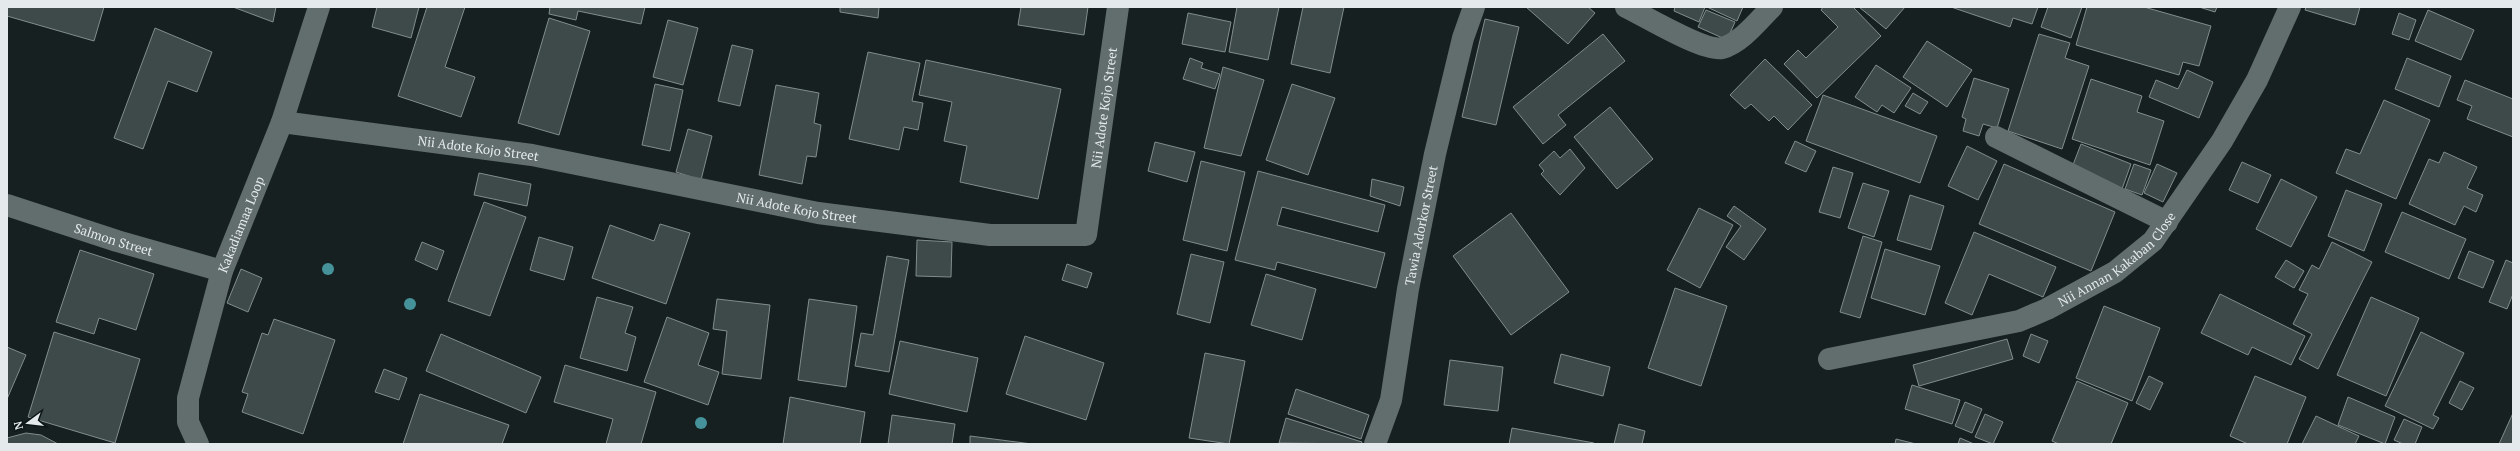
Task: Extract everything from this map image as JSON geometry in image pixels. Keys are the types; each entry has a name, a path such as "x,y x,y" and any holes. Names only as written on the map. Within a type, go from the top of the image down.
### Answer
{"street":[{"name":"Kakadiamaa Loop","path":"198,444 188,422 188,398 222,271 282,122 319,7"},
{"name":"Nii Adote Kojo Street","path":"282,122 532,155 818,213 990,235 1086,235 1118,7"},
{"name":"Tawia Adorkor Street","path":"1375,444 1391,400 1408,289 1435,154 1463,38 1474,7"},
{"path":"1626,7 1703,46 1722,48 1739,38 1772,7"},
{"name":"Nii Annan Kakaban Close","path":"1829,359 2019,322 2047,309 2115,272 2153,241 2222,141 2257,80 2290,7"},
{"path":"1996,136 2167,222"},
{"name":"Salmon Street","path":"7,205 117,241 222,271"}],"building":[{"path":"7,7 104,7 94,41 7,16"},
{"path":"233,7 276,7 273,22"},
{"path":"377,7 419,7 411,38 372,27"},
{"path":"427,7 465,7 445,67 475,77 461,117 398,96"},
{"path":"550,7 645,7 641,24 578,11 576,20 549,14"},
{"path":"840,7 879,7 878,18 840,12"},
{"path":"1021,7 1088,7 1084,35 1018,25"},
{"path":"1237,7 1279,7 1268,60 1229,52"},
{"path":"1303,7 1344,7 1330,73 1291,64"},
{"path":"1526,7 1588,7 1595,13 1568,44"},
{"path":"1675,7 1705,7 1699,22 1674,11"},
{"path":"1707,7 1743,7 1737,21"},
{"path":"1823,7 1853,7 1881,36 1817,98 1784,64 1798,50 1806,58 1838,27 1821,10"},
{"path":"1859,7 1905,7 1886,29"},
{"path":"1951,7 2038,7 2032,24 2013,18 2010,27"},
{"path":"2048,7 2082,7 2071,38 2041,27"},
{"path":"2087,7 2144,7 2211,26 2199,66 2183,62 2179,75 2076,45"},
{"path":"2199,7 2217,7 2215,12"},
{"path":"2306,7 2360,7 2355,25 2305,10"},
{"path":"1706,10 1735,22 1727,40 1698,27"},
{"path":"2428,10 2474,30 2461,60 2415,41"},
{"path":"1188,13 1231,22 1225,52 1182,44"},
{"path":"2399,13 2416,20 2409,40 2392,34"},
{"path":"549,18 590,31 559,135 518,123"},
{"path":"1485,19 1519,27 1496,125 1462,117"},
{"path":"668,20 698,28 683,85 653,77"},
{"path":"155,28 212,52 197,92 168,81 143,149 114,138"},
{"path":"1603,34 1625,61 1558,115 1566,125 1543,144 1513,107"},
{"path":"2039,34 2070,43 2065,58 2089,66 2062,149 2008,131"},
{"path":"1927,41 1972,70 1947,107 1903,77"},
{"path":"732,45 753,50 740,106 718,101"},
{"path":"868,52 920,63 912,101 923,103 918,130 904,127 899,150 849,139"},
{"path":"1190,58 1203,63 1201,68 1220,74 1215,89 1183,79"},
{"path":"2407,58 2451,76 2439,107 2395,89"},
{"path":"1765,59 1812,105 1788,130 1774,116 1769,121 1751,104 1745,109 1730,95"},
{"path":"926,60 1061,89 1038,199 960,182 967,146 944,141 952,102 919,95"},
{"path":"1876,65 1911,88 1894,113 1882,105 1877,112 1855,97"},
{"path":"1223,67 1264,80 1241,156 1204,148"},
{"path":"2187,70 2213,82 2199,118 2149,97 2156,80 2178,89"},
{"path":"1974,78 2009,89 1997,128 1983,124 1979,136 1963,131 1966,119 1962,117"},
{"path":"2091,79 2142,96 2137,112 2164,121 2150,165 2072,139"},
{"path":"2465,80 2513,99 2513,137 2467,119 2472,106 2457,100"},
{"path":"655,84 683,90 670,151 642,145"},
{"path":"1292,84 1335,98 1308,175 1266,160"},
{"path":"776,85 819,93 814,123 821,125 816,157 807,156 802,184 759,175"},
{"path":"1913,93 1928,102 1920,114 1905,106"},
{"path":"1823,95 1937,136 1920,183 1806,141"},
{"path":"2384,100 2430,120 2396,199 2336,173 2346,149 2360,154"},
{"path":"1610,107 1653,159 1617,189 1574,137"},
{"path":"688,129 712,136 701,180 676,172"},
{"path":"1795,141 1816,151 1806,172 1785,163"},
{"path":"1155,142 1195,152 1187,182 1148,171"},
{"path":"2081,144 2131,164 2122,189 2071,170"},
{"path":"1967,146 1997,161 1978,200 1948,186"},
{"path":"1570,149 1585,168 1560,195 1541,174 1544,171 1539,165 1554,151 1560,158"},
{"path":"2444,152 2477,167 2467,188 2483,195 2476,212 2464,206 2455,225 2409,204 2429,159 2439,163"},
{"path":"1201,161 1245,172 1227,251 1183,240"},
{"path":"2242,162 2271,175 2258,203 2229,190"},
{"path":"2004,164 2115,212 2091,271 1979,224"},
{"path":"2134,164 2151,170 2142,195 2125,189"},
{"path":"2157,164 2177,173 2163,202 2144,193"},
{"path":"1833,167 1853,173 1840,218 1819,212"},
{"path":"1258,171 1385,205 1378,232 1282,207 1277,225 1385,253 1376,288 1277,262 1275,270 1235,260"},
{"path":"479,173 531,184 527,206 474,195"},
{"path":"1372,179 1404,187 1400,206 1370,196"},
{"path":"2281,179 2317,197 2291,247 2256,229"},
{"path":"1863,183 1889,191 1874,237 1848,228"},
{"path":"2346,190 2382,204 2364,251 2328,236"},
{"path":"1910,195 1944,206 1931,250 1897,240"},
{"path":"484,202 526,217 490,316 448,301"},
{"path":"1734,206 1766,229 1744,260 1726,247 1741,226 1727,216"},
{"path":"1699,208 1733,225 1700,288 1667,270"},
{"path":"2402,212 2466,239 2449,279 2385,252"},
{"path":"1511,213 1569,292 1511,335 1453,256"},
{"path":"660,224 690,233 666,304 592,278 610,225 654,241"},
{"path":"1974,232 2056,267 2043,297 1989,274 1972,315 1945,303"},
{"path":"1863,236 1882,242 1860,318 1840,312"},
{"path":"539,237 573,247 564,280 530,270"},
{"path":"917,240 952,242 951,277 916,276"},
{"path":"422,242 444,251 437,270 415,260"},
{"path":"2332,242 2372,262 2318,369 2299,359 2312,334 2293,324 2308,294 2299,290 2312,265 2319,269"},
{"path":"1885,249 1940,266 1925,315 1871,298"},
{"path":"80,250 154,274 136,330 99,318 94,334 56,322"},
{"path":"2469,251 2494,261 2483,288 2458,278"},
{"path":"1191,254 1224,262 1210,323 1177,314"},
{"path":"887,256 909,260 889,372 855,366 861,333 873,335"},
{"path":"2286,260 2304,271 2294,288 2275,277"},
{"path":"2506,260 2513,263 2513,294 2507,309 2489,302"},
{"path":"1067,264 1092,273 1087,288 1062,280"},
{"path":"241,269 262,278 248,312 227,303"},
{"path":"1266,274 1316,289 1302,340 1251,325"},
{"path":"1675,288 1727,306 1701,386 1648,368"},
{"path":"2220,294 2305,336 2291,365 2252,347 2248,355 2201,333"},
{"path":"597,297 633,307 625,333 636,337 627,371 580,358"},
{"path":"2371,297 2419,318 2386,396 2337,375"},
{"path":"717,299 770,305 761,379 722,374 727,331 713,329"},
{"path":"809,299 857,306 846,387 798,380"},
{"path":"2104,306 2160,328 2132,401 2076,378"},
{"path":"667,317 709,333 698,365 719,372 708,405 644,382"},
{"path":"274,319 335,340 303,434 242,412 248,394 242,392 262,333 268,335"},
{"path":"54,332 140,359 115,443 28,417"},
{"path":"2421,332 2464,353 2433,415 2439,418 2433,429 2385,406"},
{"path":"441,334 541,377 526,413 426,371"},
{"path":"2031,334 2048,341 2039,363 2023,356"},
{"path":"1025,336 1104,363 1086,420 1006,394"},
{"path":"2007,339 2013,359 1919,386 1913,365"},
{"path":"900,341 978,358 967,412 889,394"},
{"path":"7,347 26,355 7,399"},
{"path":"1205,353 1245,361 1229,444 1189,438"},
{"path":"1561,354 1610,367 1603,396 1554,383"},
{"path":"1450,360 1503,367 1498,411 1444,405"},
{"path":"565,365 656,392 641,444 606,444 613,419 554,402"},
{"path":"384,369 407,378 399,400 375,392"},
{"path":"2149,376 2163,383 2150,410 2136,403"},
{"path":"2255,376 2306,397 2287,444 2248,444 2230,436"},
{"path":"2077,381 2128,403 2111,444 2059,444 2052,441"},
{"path":"2460,381 2474,388 2462,410 2449,403"},
{"path":"1912,385 1960,400 1952,424 1905,409"},
{"path":"1296,389 1369,415 1361,439 1288,414"},
{"path":"420,394 509,425 502,444 403,444"},
{"path":"790,397 865,412 860,444 783,444"},
{"path":"2348,397 2395,417 2385,444 2338,425"},
{"path":"1965,402 1982,409 1972,433 1955,426"},
{"path":"2513,413 2513,444 2499,444"},
{"path":"1985,414 2003,422 1993,444 1975,437"},
{"path":"892,415 955,424 952,444 888,444"},
{"path":"2316,416 2359,436 2355,444 2302,444"},
{"path":"1286,418 1362,442 1361,444 1279,443"},
{"path":"2404,419 2422,427 2415,444 2403,444 2394,440"},
{"path":"1619,424 1645,431 1642,444 1614,444"},
{"path":"1512,428 1594,443 1594,444 1509,444"},
{"path":"26,433 41,435 58,444 7,444 7,438"},
{"path":"970,436 1032,444 970,444"},
{"path":"1960,438 1974,444 1958,444"},
{"path":"1896,439 1916,444 1895,444"}]}
